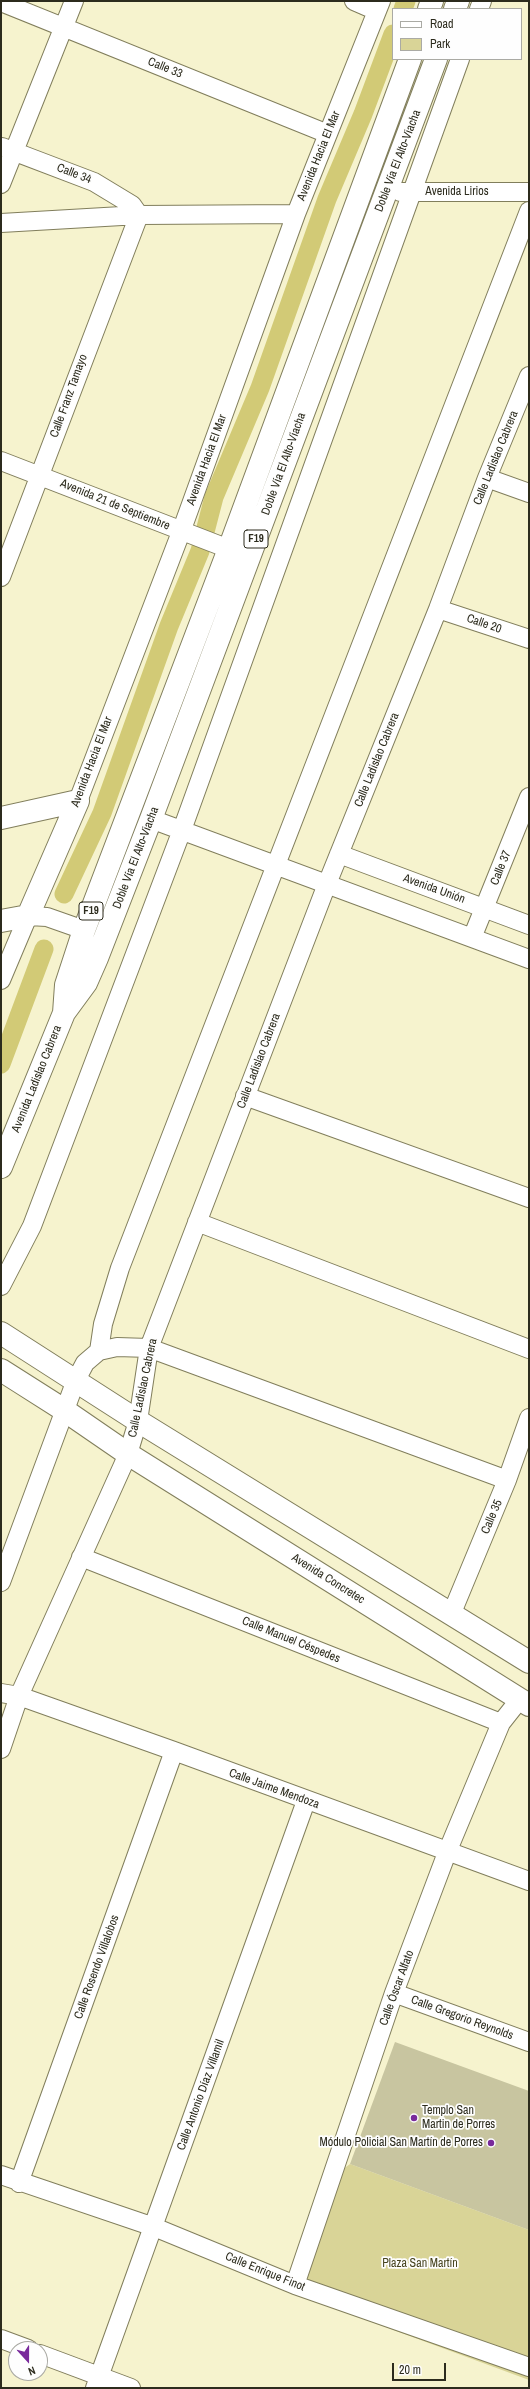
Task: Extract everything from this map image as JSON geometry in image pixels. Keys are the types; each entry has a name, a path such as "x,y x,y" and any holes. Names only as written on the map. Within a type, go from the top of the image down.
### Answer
{"main road":[{"name":"Doble Vía El Alto-Viacha","path":"64,1014 66,985 76,927 410,60"},
{"name":"Doble Vía El Alto-Viacha","path":"64,1014 86,983 151,819 436,60"},
{"path":"1,818 78,801"},
{"name":"Avenida Hacia El Mar","path":"38,916 78,801"},
{"path":"1,921 38,916"},
{"name":"Avenida Ladislao Cabrera","path":"1,1166 64,1014"},
{"path":"1,1333 138,1421 529,1662"},
{"name":"Avenida Concretec","path":"1,1370 64,1410 128,1454 524,1702"}],"street":[{"path":"1,184 7,149 74,1"},
{"path":"354,1 379,6"},
{"name":"Calle 33","path":"1,2 328,134"},
{"name":"Avenida Hacia El Mar","path":"78,801 187,534 296,214 379,6"},
{"path":"1,1286 32,1226 182,830 460,60"},
{"name":"Calle 34","path":"7,149 94,182 132,205 139,215"},
{"name":"Avenida Lirios","path":"386,193 529,192"},
{"path":"100,1351 103,1324 120,1268 529,211"},
{"path":"1,223 139,215 296,214"},
{"name":"Calle Franz Tamayo","path":"1,577 139,215"},
{"name":"Calle Ladislao Cabrera","path":"1,1749 19,1696 128,1454 138,1421 149,1348 327,884 438,609 487,478 529,376"},
{"name":"Avenida 21 de Septiembre","path":"1,461 223,547"},
{"path":"487,478 529,493"},
{"name":"Calle 20","path":"438,609 529,639"},
{"name":"Calle 37","path":"472,938 529,797"},
{"path":"151,819 529,959"},
{"name":"Avenida Unión","path":"339,854 529,925"},
{"path":"1,980 38,916 76,927"},
{"path":"245,1096 529,1198"},
{"path":"197,1222 529,1349"},
{"path":"1,1582 76,1380 85,1363 100,1351 117,1347 149,1348 507,1480"},
{"name":"Calle 35","path":"451,1615 507,1480 529,1418"},
{"name":"Calle Manuel Céspedes","path":"81,1557 501,1724"},
{"name":"Calle Jaime Mendoza","path":"1,1693 19,1696 174,1751 306,1801 448,1850 529,1881"},
{"name":"Calle Óscar Alfato","path":"295,2285 394,1993 448,1850 501,1724 524,1702"},
{"name":"Calle Rosendo Villalobos","path":"19,2183 174,1751"},
{"name":"Calle Antonio Díaz Villamil","path":"97,2382 306,1801"},
{"name":"Calle Gregorio Reynolds","path":"394,1993 529,2042"},
{"name":"Calle Enrique Finot","path":"1,2175 19,2183 154,2227 295,2285 529,2367"},
{"path":"48,2358 97,2382 131,2388"}],"green space":[{"name":"Plaza San Martín","path":"350,2164 529,2230 529,2380 304,2297 298,2283 342,2170"}],"building":[{"path":"395,2042 529,2091 529,2230 350,2164"}],"waterway":[{"path":"403,8 406,1"},
{"path":"64,894 102,813 169,626 200,551 214,497 260,388 327,199 363,114 392,37"},
{"path":"1,1064 44,949"}],"place":[{"name":"Templo San Martin de Porres","path":"414,2118"},
{"name":"Módulo Policial San Martín de Porres","path":"491,2143"}]}
